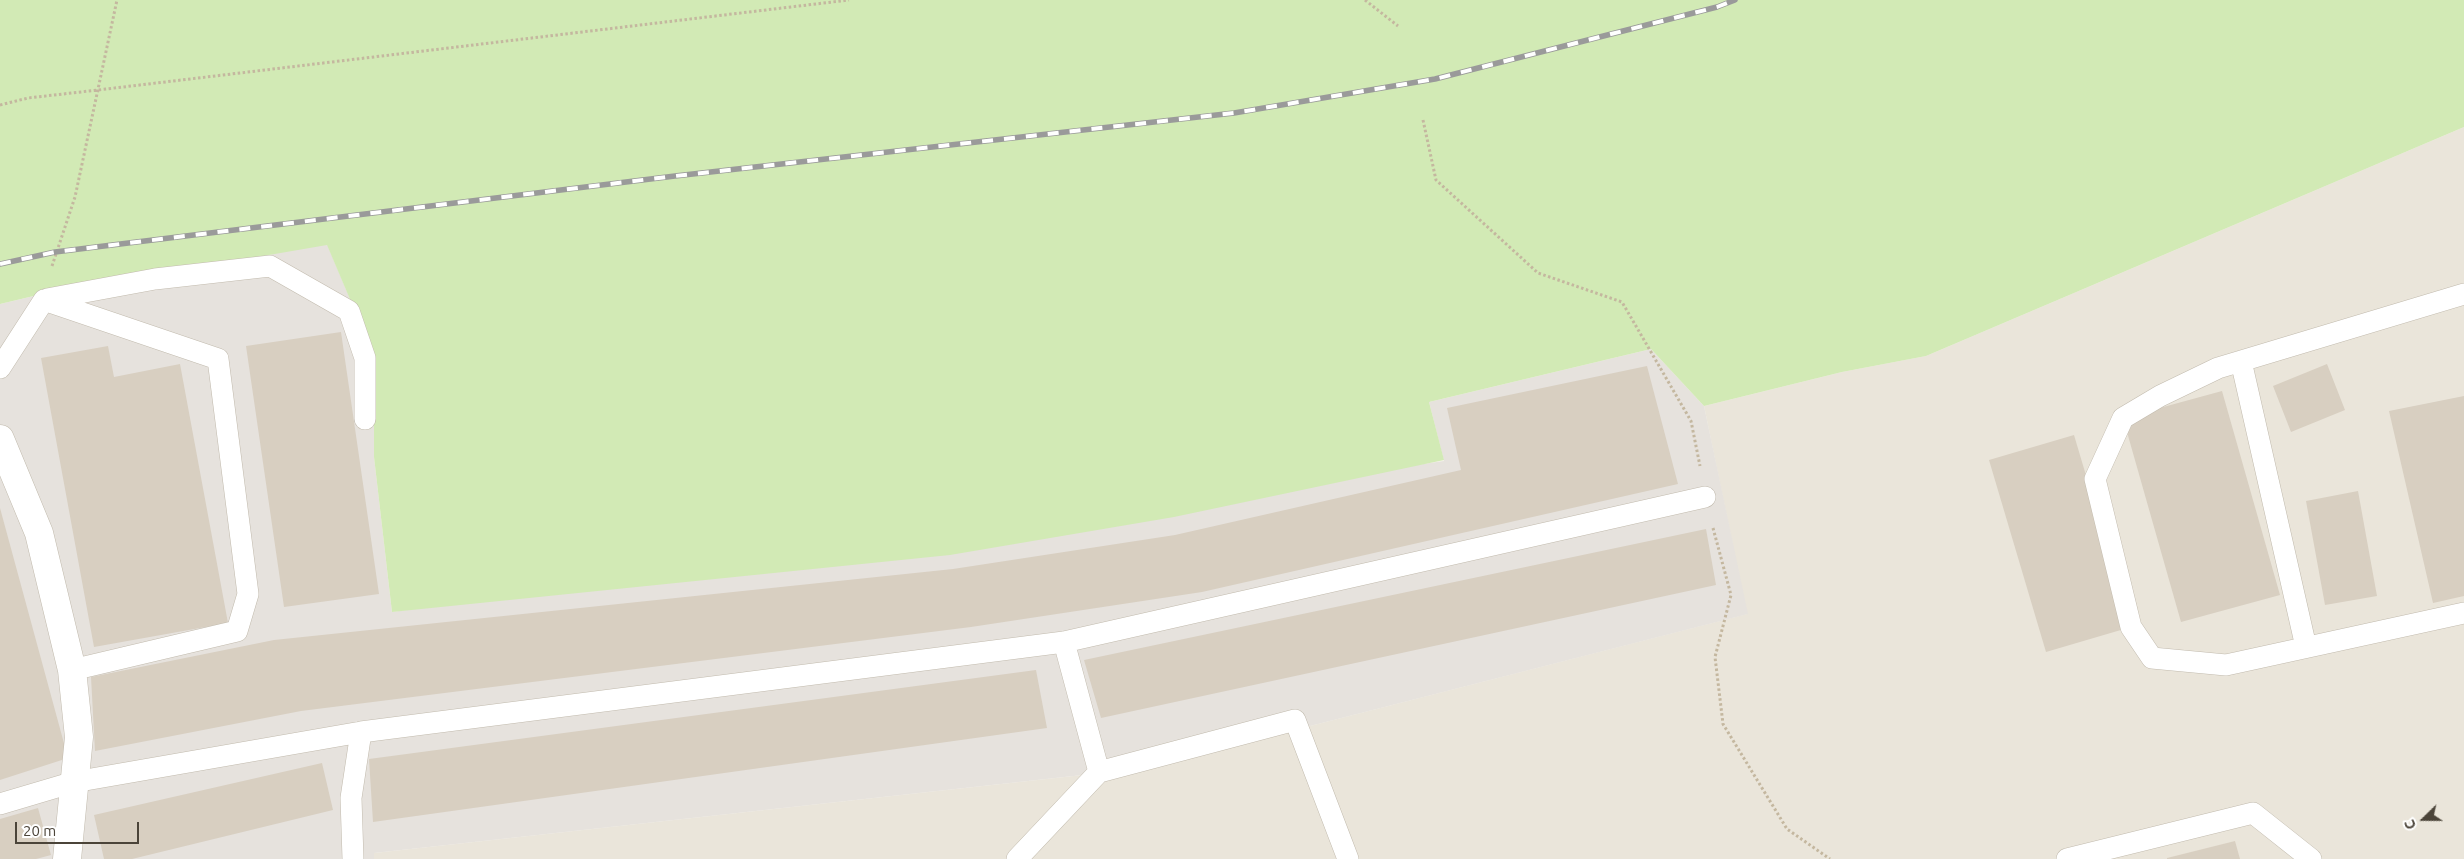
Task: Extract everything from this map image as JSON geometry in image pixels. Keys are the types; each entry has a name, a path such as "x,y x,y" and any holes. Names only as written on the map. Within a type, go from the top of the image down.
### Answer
{"street":[{"path":"0,439 39,533 72,670 79,737 67,859"}],"lane":[{"path":"0,368 44,300 155,279 270,266 349,311 366,358 365,419"},
{"path":"2464,294 2218,368 2160,396 2123,418 2095,479 2131,627 2152,658 2226,665 2464,613"},
{"path":"44,300 218,359 248,594 237,632 72,670"},
{"path":"2241,361 2306,647"},
{"path":"0,804 74,782 361,732 1064,642 1706,497"},
{"path":"1064,642 1099,772"},
{"path":"1017,859 1099,772 1295,720 1348,859"},
{"path":"353,859 351,798 361,732"},
{"path":"2067,859 2253,814 2312,859"}],"path":[{"path":"44,300 55,252 76,197 117,0"},
{"path":"0,105 28,98 849,0"},
{"path":"1365,0 1398,26"}],"shaded area":[{"path":"2464,127 2464,859 374,859 374,853 1146,768 1747,614 1704,406 1842,372 1926,356"},
{"path":"327,244 374,356 374,457 392,612 1444,461 1429,402 1651,349 1704,406 1748,614 1146,768 374,853 374,859 0,859 0,304 42,294"}],"green space":[{"path":"0,0 2464,0 2464,127 1926,356 1842,372 1704,406 1651,349 1429,402 1444,460 1174,517 950,555 392,612 374,457 374,356 327,245 42,294 0,304"}],"building":[{"path":"341,332 379,594 284,607 246,346"},
{"path":"108,346 114,377 180,364 228,623 94,647 41,358"},
{"path":"2327,364 2345,410 2291,432 2273,386"},
{"path":"1647,366 1678,484 1202,592 971,627 301,711 95,751 91,677 274,640 953,569 1175,535 1461,470 1447,408"},
{"path":"2222,391 2280,595 2181,622 2123,418"},
{"path":"2464,396 2464,596 2433,603 2389,411"},
{"path":"2074,435 2131,627 2046,652 1989,460"},
{"path":"2358,491 2377,596 2325,605 2306,501"},
{"path":"0,508 68,758 0,780"},
{"path":"1706,529 1716,585 1101,718 1084,660"},
{"path":"1036,670 1047,728 373,822 369,759"},
{"path":"322,763 333,810 132,859 104,859 94,815"},
{"path":"38,808 51,855 36,859 0,859 0,819"},
{"path":"2235,841 2240,859 2167,859 2167,858"}],"railway":[{"path":"0,264 55,252 675,176 1234,113 1435,79 1717,7 1735,0"}]}
